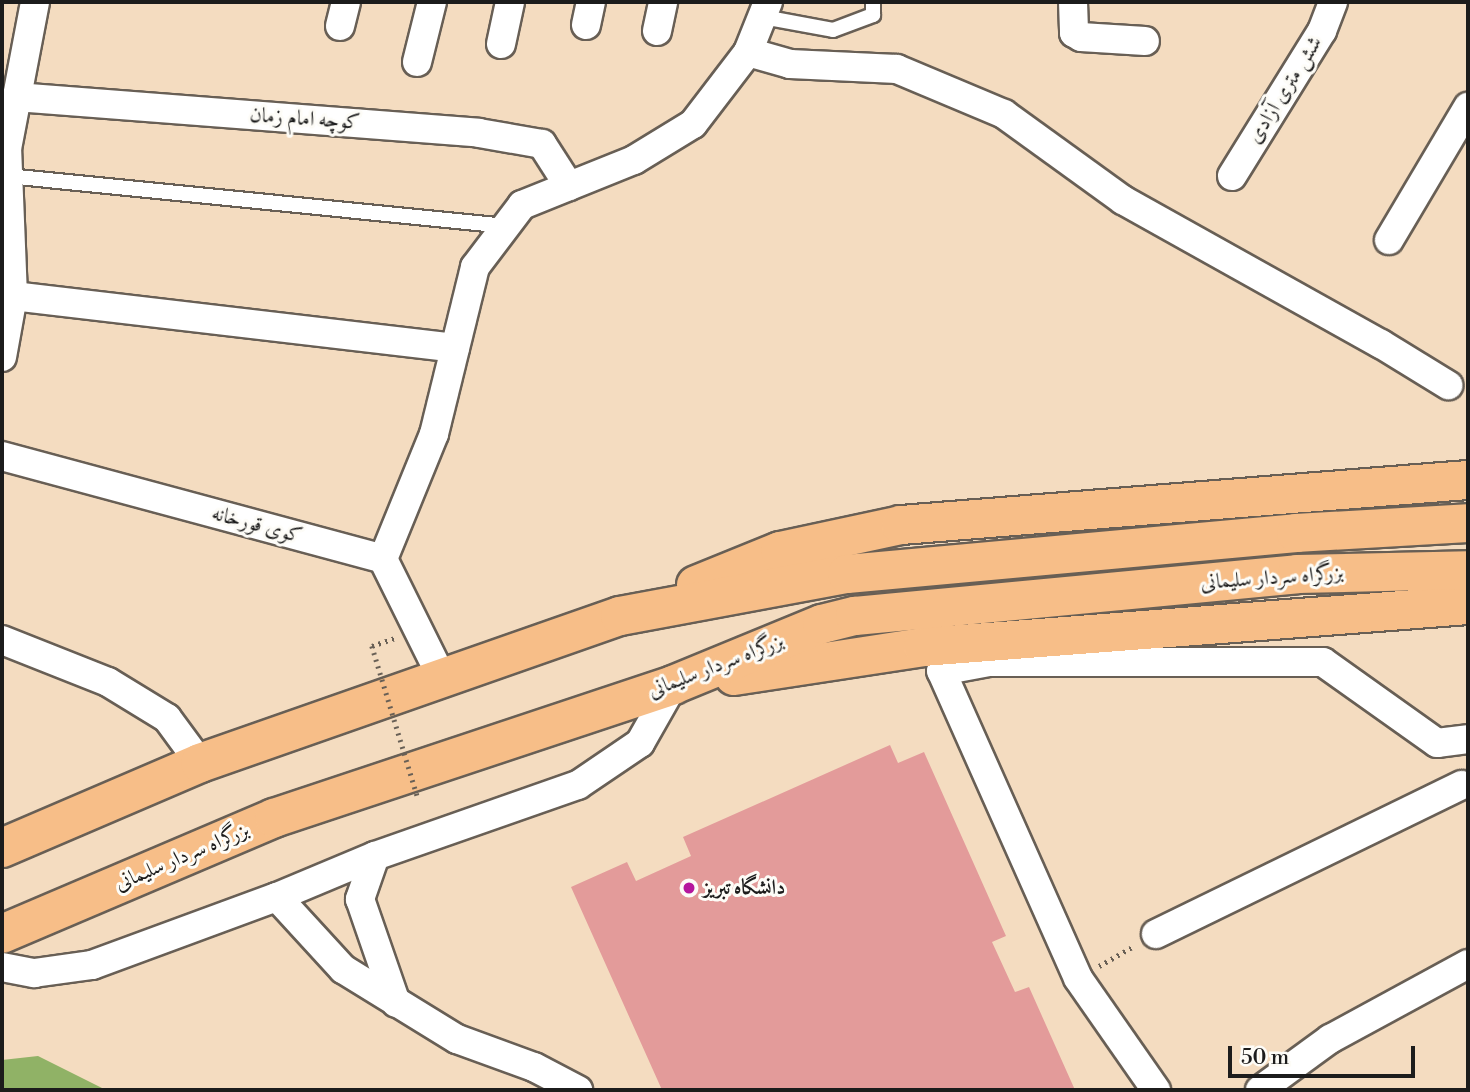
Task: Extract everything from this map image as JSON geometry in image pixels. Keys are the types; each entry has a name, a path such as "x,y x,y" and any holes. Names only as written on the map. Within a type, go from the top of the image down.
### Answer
{"highway":[{"path":"620,616 780,551 901,526 1468,480"},
{"name":"بزرگراه سردار سلیمانی","path":"2,848 200,763 620,616 846,574 1296,533 1468,523"},
{"name":"بزرگراه سردار سلیمانی","path":"2,934 274,818 673,685 822,624 855,616 1297,574 1468,570"},
{"path":"673,685 923,647 1468,605"}],"street":[{"path":"2,357 13,296 7,149 35,2"},
{"path":"417,62 432,2"},
{"path":"501,44 510,2"},
{"path":"657,32 663,2"},
{"path":"1073,2 1074,33 1081,37 1145,41"},
{"name":"شش متری آزادی","path":"1232,176 1322,31 1333,2"},
{"path":"443,678 383,559 435,434 475,267 522,205 634,160 693,124 748,52 765,9"},
{"path":"748,52 790,64 836,64 897,69 1004,114 1123,200 1381,344 1448,385"},
{"name":"کوچه امام زمان","path":"16,97 479,133 542,144 569,186"},
{"path":"1389,240 1468,107"},
{"path":"13,296 455,348"},
{"name":"کوی قورخانه","path":"2,456 383,559"},
{"path":"2,640 108,682 167,718 200,763"},
{"path":"1156,934 1465,791 1437,743 1323,662 989,662 941,671 1078,978 1156,1090"},
{"path":"2,967 34,973 92,965 277,897 374,856 578,785 640,743 673,685"},
{"path":"1437,743 1468,739"},
{"path":"374,856 360,900 396,1003"},
{"path":"277,897 343,969 396,1003 457,1039 534,1067 578,1090"},
{"path":"1260,1090 1330,1039 1468,964"}],"lane":[{"path":"765,9 833,30 873,15 873,2"},
{"path":"8,176 506,226"}],"path":[{"path":"372,646 418,798"},
{"path":"1078,978 1156,934"}],"green space":[{"path":"38,1056 106,1090 2,1090 2,1060"}],"building":[{"path":"890,745 898,763 924,752 1006,936 992,942 1015,992 1029,987 1075,1090 662,1090 571,887 627,862 636,881 691,856 683,837"}],"place":[{"name":"دانشگاه تبریز","path":"689,888"}]}
